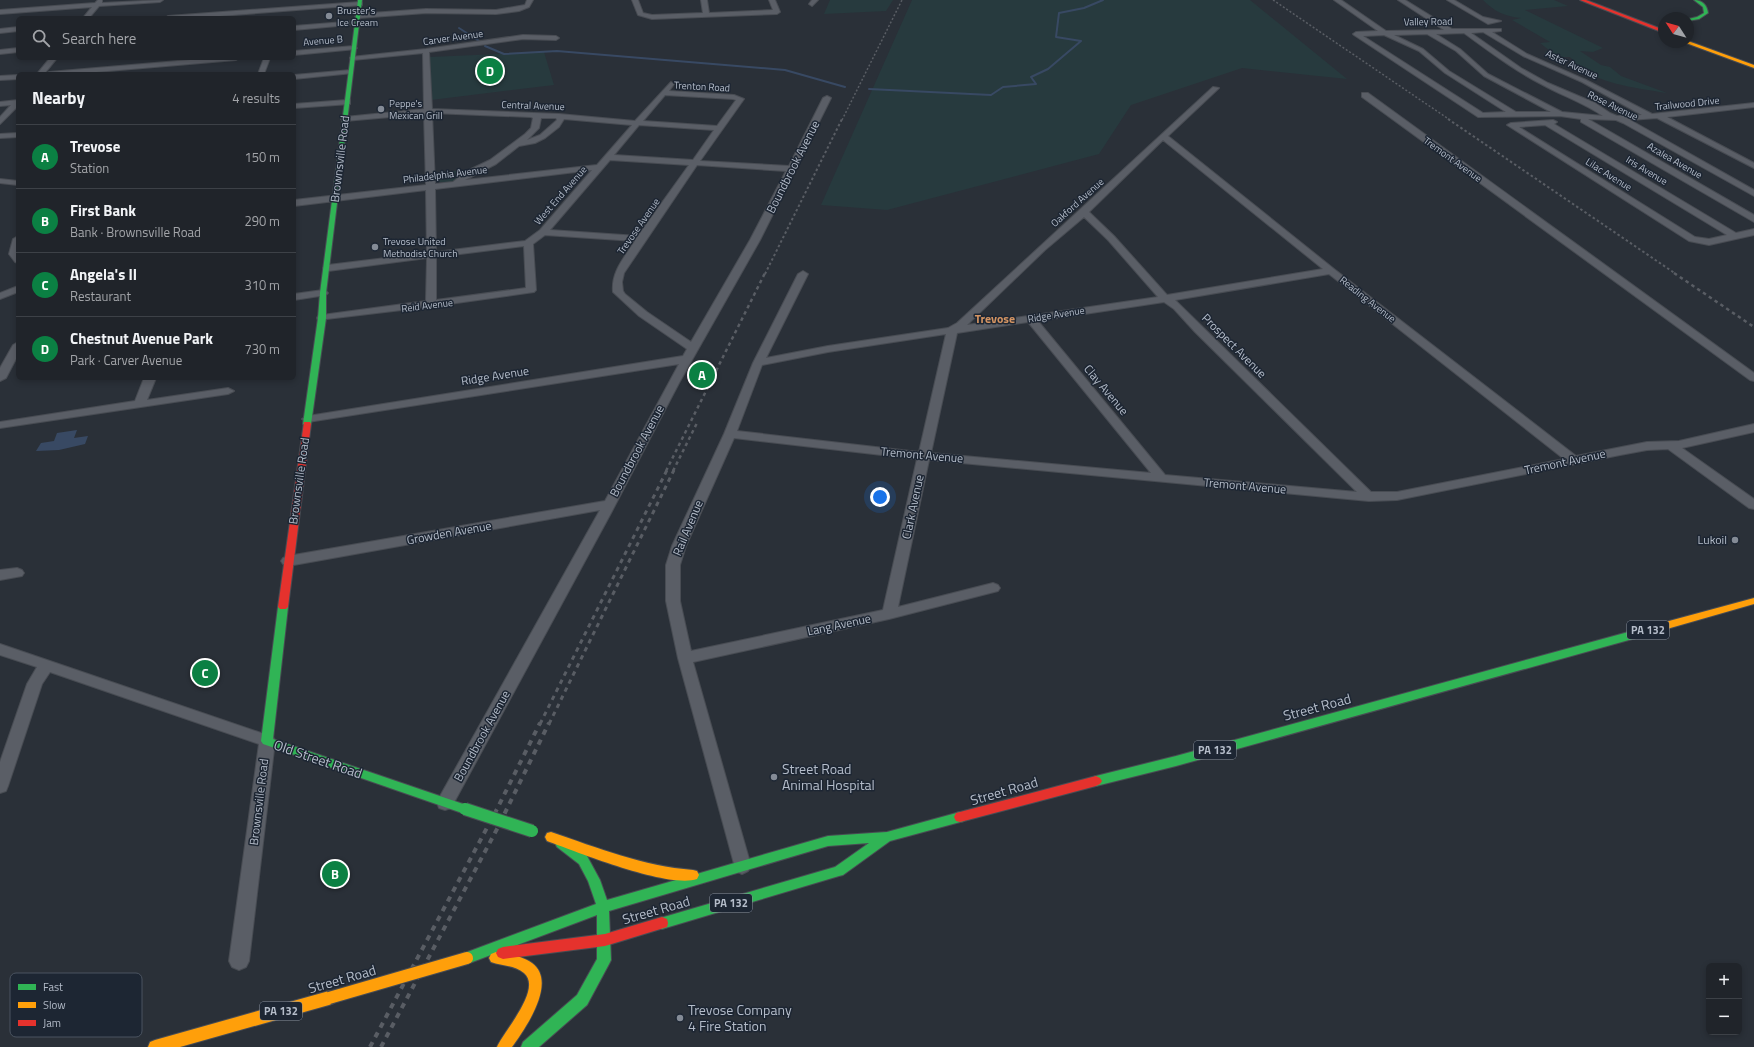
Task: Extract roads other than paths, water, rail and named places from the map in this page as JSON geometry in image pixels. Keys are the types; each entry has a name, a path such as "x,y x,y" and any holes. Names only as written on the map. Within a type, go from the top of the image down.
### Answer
{"street":[{"path":"0,12 98,2 160,0"},
{"path":"296,28 425,11 464,12 523,8 528,6 530,0"},
{"path":"635,0 640,14 644,16 777,12 772,0"},
{"path":"704,0 706,15"},
{"path":"1337,0 1383,32 1421,50 1447,72 1515,115"},
{"path":"1401,0 1450,31"},
{"path":"1450,0 1481,18"},
{"path":"1582,0 1658,30"},
{"path":"1694,19 1706,13 1705,7 1696,0"},
{"path":"88,16 98,2"},
{"path":"188,16 280,7 360,2"},
{"name":"Brownsville Road","path":"240,961 288,561 322,318 323,293 328,268 335,198 360,2"},
{"path":"278,16 280,7"},
{"path":"523,8 534,12"},
{"path":"1645,25 1658,24"},
{"path":"0,31 16,30"},
{"name":"Aster Avenue","path":"1484,30 1525,55 1555,67 1754,166"},
{"name":"Valley Road","path":"1481,116 1359,36 1357,33 1499,30"},
{"path":"1427,31 1458,50 1486,75 1525,94 1560,114"},
{"name":"Rose Avenue","path":"1465,31 1526,73 1552,87 1592,105 1607,115 1616,118 1754,193"},
{"name":"Carver Avenue","path":"353,58 426,51 523,37 556,38"},
{"path":"1694,44 1754,67"},
{"name":"Avenue B","path":"296,53 354,48"},
{"path":"0,52 16,50"},
{"path":"426,51 430,186 431,305"},
{"path":"42,72 52,60"},
{"path":"72,72 213,60"},
{"path":"262,72 266,60"},
{"path":"296,77 351,72"},
{"path":"0,78 16,77"},
{"name":"West End Avenue","path":"528,243 543,232 671,84"},
{"name":"Oakford Avenue","path":"952,330 961,325 1042,248 1084,212 1215,88"},
{"name":"Trenton Road","path":"663,93 734,97 740,99"},
{"name":"Tremont Avenue","path":"1365,95 1754,378"},
{"name":"Boundbrook Avenue","path":"445,803 693,348 755,240 827,98"},
{"name":"Trevose Avenue","path":"693,348 643,314 618,292 616,287 619,273 641,239 740,99"},
{"path":"0,104 16,102"},
{"path":"296,106 347,102"},
{"path":"0,122 16,104"},
{"name":"Trailwood Drive","path":"1481,116 1560,114 1598,118 1616,118 1655,116 1754,105"},
{"name":"Central Avenue","path":"345,119 428,111 559,116 720,128"},
{"path":"454,184 470,173 493,162 528,136 535,128 537,117 532,115"},
{"path":"515,145 534,142 545,137 561,120 559,116"},
{"name":"Trailwood Drive","path":"1511,125 1598,118"},
{"name":"Azalea Avenue","path":"1584,120 1754,219"},
{"name":"Iris Avenue","path":"1547,123 1734,236"},
{"name":"Lilac Avenue","path":"1511,125 1695,240 1709,242 1734,236"},
{"path":"0,136 16,135"},
{"name":"Reading Avenue","path":"1163,136 1331,271 1573,460"},
{"path":"608,157 791,169"},
{"name":"Philadelphia Avenue","path":"296,202 599,167"},
{"path":"0,181 16,183"},
{"name":"Prospect Avenue","path":"1084,212 1111,238 1164,297 1178,307 1369,497"},
{"path":"543,232 641,239"},
{"path":"1734,236 1754,232"},
{"path":"328,268 528,243"},
{"name":"Reid Avenue","path":"322,318 431,305 531,290 528,243"},
{"path":"16,246 14,254 16,257"},
{"name":"Ridge Avenue","path":"758,363 828,349 1164,297 1182,296 1331,271"},
{"name":"Rail Avenue","path":"742,866 685,658 673,601 673,565 679,546 730,434 758,363 803,274"},
{"path":"0,296 16,290"},
{"path":"296,296 323,293"},
{"name":"Clay Avenue","path":"1031,318 1161,478"},
{"name":"Clark Avenue","path":"889,614 952,330"},
{"path":"0,378 16,349"},
{"name":"Ridge Avenue","path":"308,419 687,359"},
{"path":"140,404 149,380"},
{"path":"0,425 228,390"},
{"name":"Tremont Avenue","path":"730,434 826,446 1369,497 1397,496 1647,446 1679,445 1754,428"},
{"path":"1670,445 1754,505"},
{"name":"Growden Avenue","path":"288,561 609,504"},
{"path":"0,575 17,572"},
{"name":"Lang Avenue","path":"685,658 889,614 993,588"},
{"name":"Street Road","path":"155,1047 467,958 603,907 828,840 887,837 1074,786 1176,761 1754,600"},
{"name":"Old Street Road","path":"0,649 445,803 542,834 569,847 583,860 594,880 603,907"},
{"path":"0,786 31,697 46,665"},
{"path":"542,834 654,871 683,876 718,873"},
{"name":"Street Road","path":"467,958 605,940 839,871 887,837"},
{"path":"528,1047 582,1000 604,960 605,940 603,907"},
{"path":"467,958 500,958 524,966 534,973 535,987 530,1001 524,1015 504,1047"}],"water":[{"path":"77,430 74,438 88,436 85,444 59,450 36,451 41,443 54,441 57,433"}],"waterway":[{"path":"869,89 991,95 1003,87 1036,84 1031,77 1048,69 1081,41 1056,37 1059,13 1084,8 1103,0"},
{"path":"459,28 479,41"},
{"path":"485,46 504,54 557,51 785,70 845,87"}],"railway":[{"path":"842,120 902,0"},
{"path":"1273,0 1450,120"},
{"path":"765,274 842,119"},
{"path":"1448,119 1676,274"},
{"path":"666,471 765,273"},
{"path":"1674,273 1754,327"},
{"path":"673,471 698,421"},
{"path":"540,724 667,470"},
{"path":"549,724 674,470"},
{"path":"370,1047 497,809 540,723"},
{"path":"381,1047 497,829 549,723"}],"place":[{"name":"Bruster's Ice Cream","path":"329,16"},
{"name":"Chestnut Avenue Park","path":"490,71"},
{"name":"Peppe's Mexican Grill","path":"381,109"},
{"name":"Trevose United Methodist Church","path":"375,247"},
{"name":"Trevose","path":"702,375"},
{"name":"Lukoil","path":"1735,540"},
{"name":"Angela's II","path":"205,673"},
{"name":"Street Road Animal Hospital","path":"774,777"},
{"name":"First Bank","path":"335,874"},
{"name":"Trevose Company 4 Fire Station","path":"680,1018"}],"district":[{"name":"Trevose","path":"995,319"}]}
